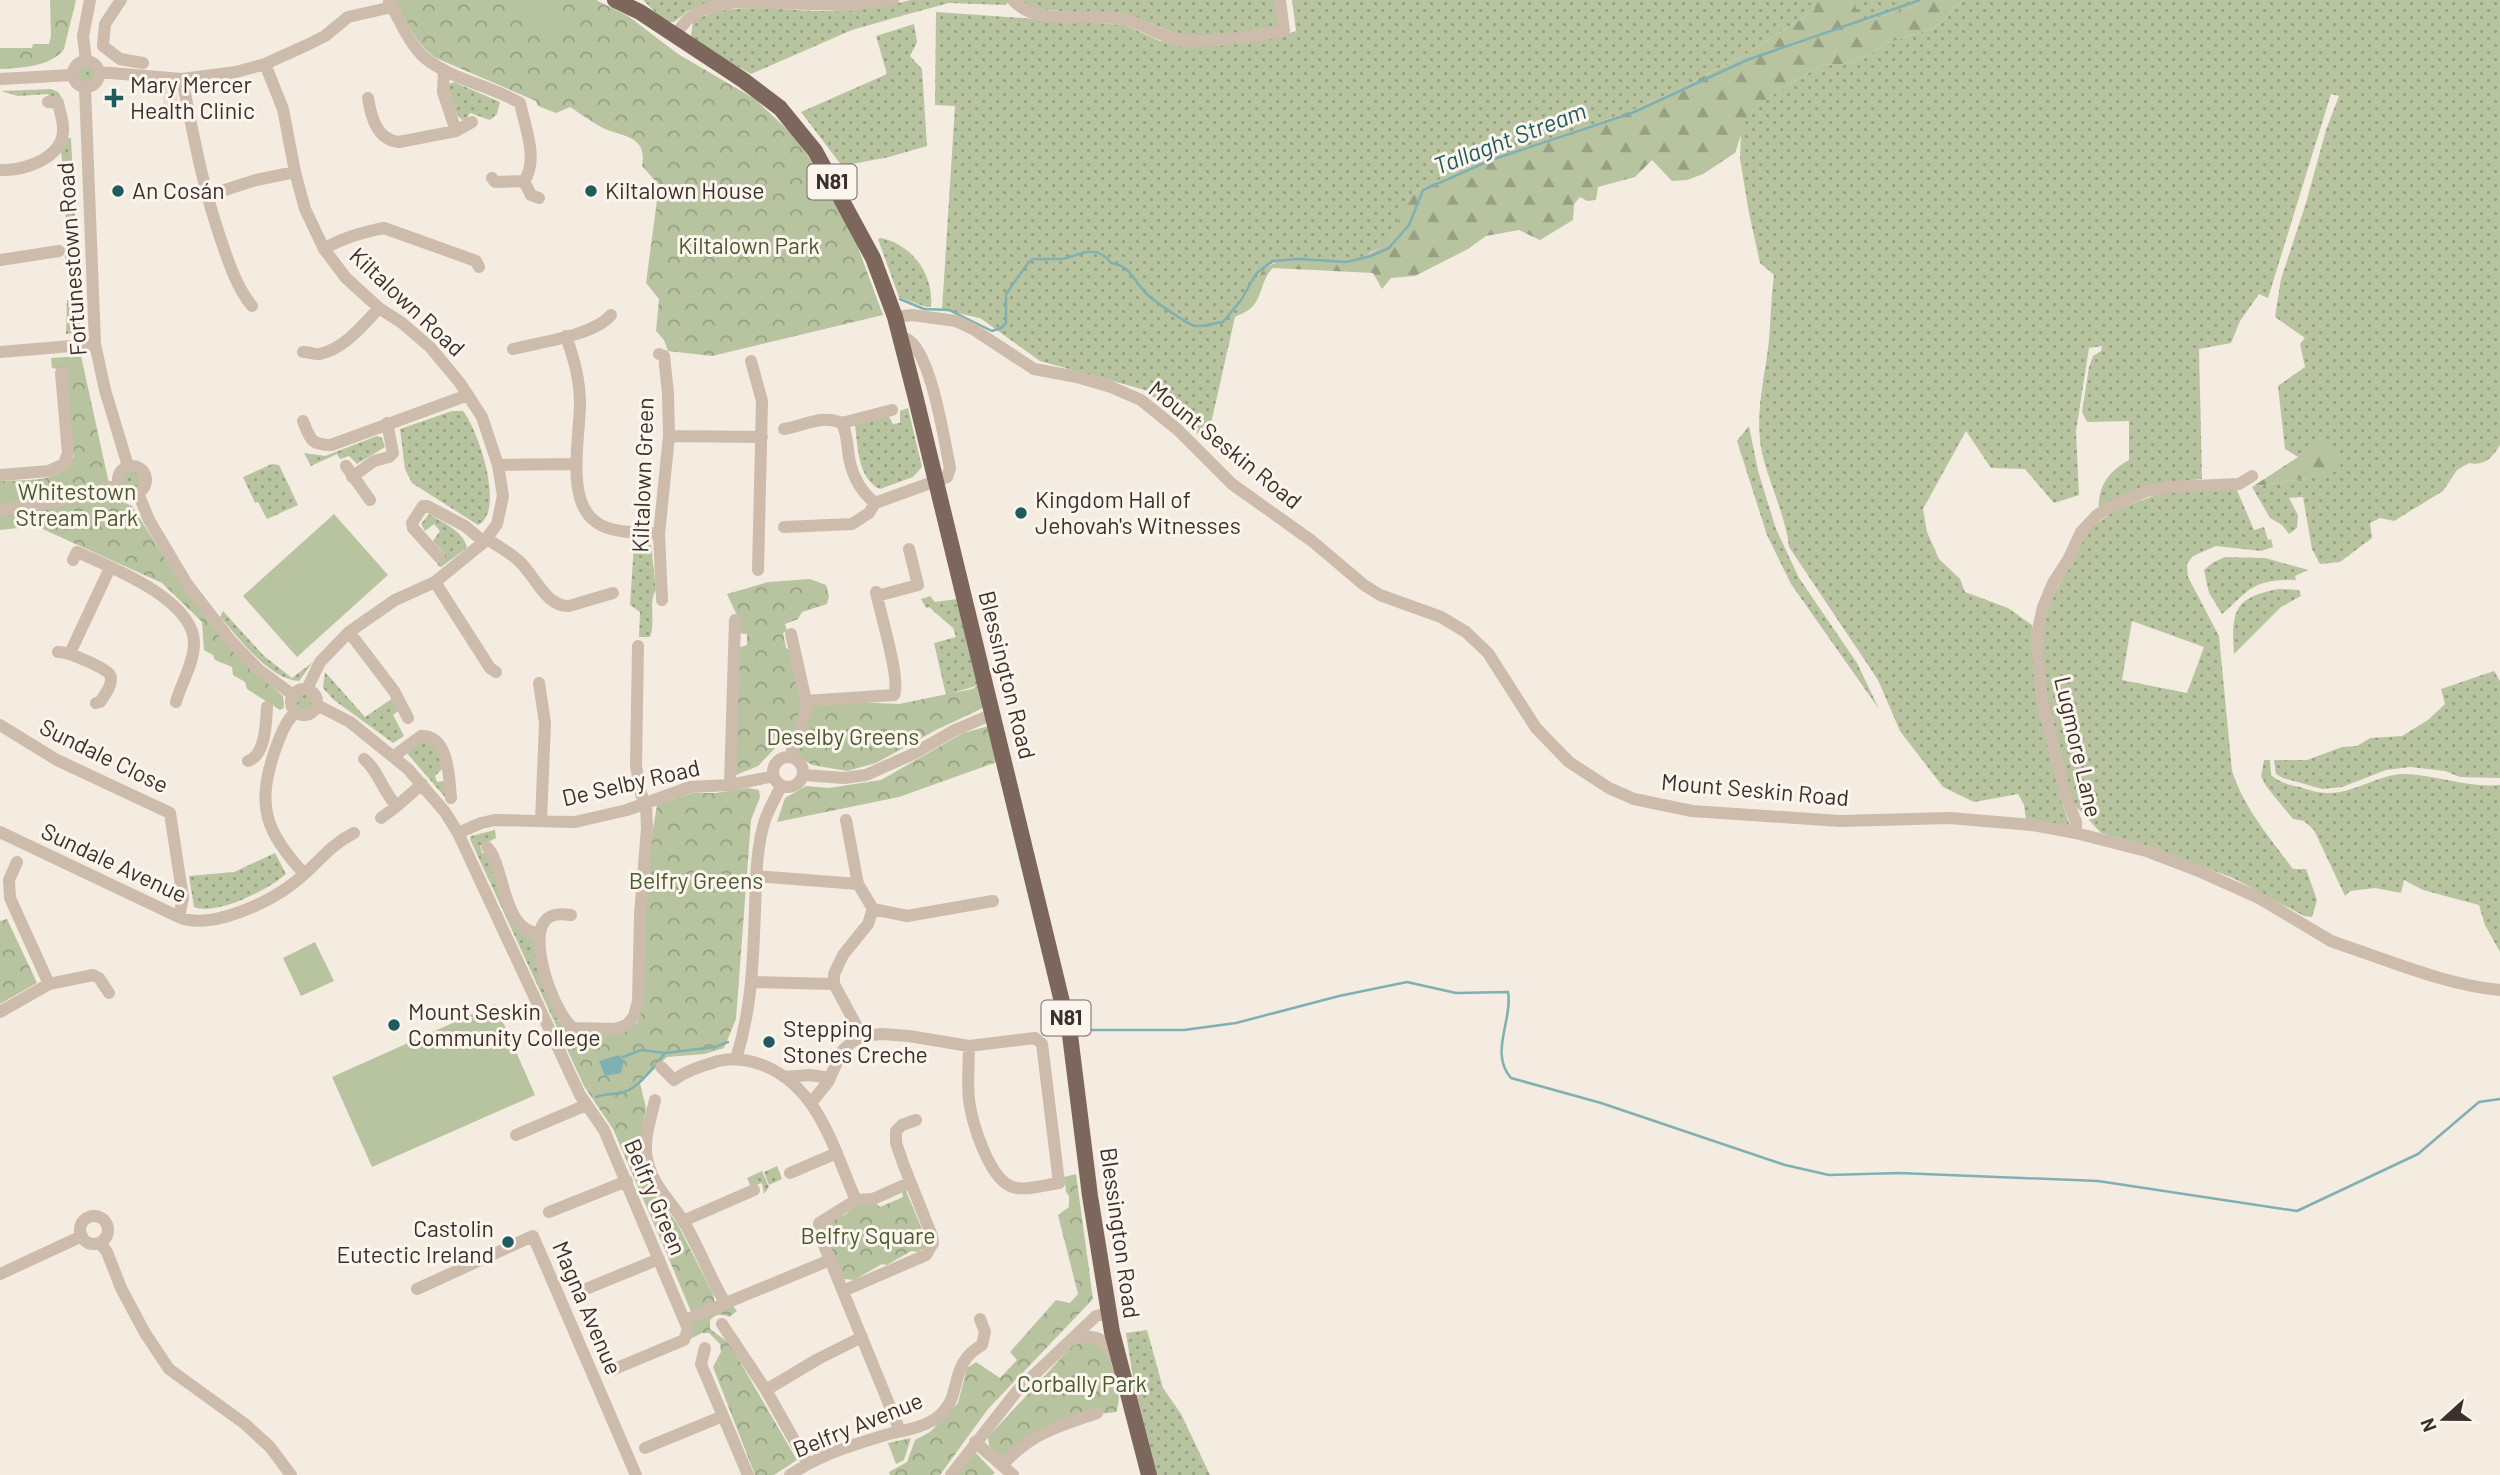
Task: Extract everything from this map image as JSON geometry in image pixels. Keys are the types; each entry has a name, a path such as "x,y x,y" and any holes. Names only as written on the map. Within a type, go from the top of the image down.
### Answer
{"main road":[{"name":"Blessington Road","path":"615,0 639,12 743,80 780,108 816,151 873,258 895,317 1070,1035 1090,1196 1109,1312 1121,1370 1149,1475"}],"street":[{"path":"86,61 83,36 90,0"},
{"path":"118,0 105,24 103,46 120,59 143,63"},
{"path":"674,36 687,20 701,10 736,2 850,5 893,0"},
{"path":"1013,0 1022,10 1052,16 1126,20 1162,36 1187,41 1284,32 1280,0"},
{"path":"99,72 182,79 236,72 265,64 325,36 348,18 389,3 423,57 444,70 505,94 520,103 531,155 529,173 524,181"},
{"path":"86,61 93,63 99,72 96,83 85,88 75,82 72,75 76,65 86,61"},
{"name":"Kiltalown Road","path":"265,64 283,109 305,209 324,250 346,278 379,308 430,347 468,394 482,417 498,465 503,496 497,524 486,540 435,582 395,600 349,632 320,662 307,689"},
{"path":"444,70 443,92 456,131"},
{"path":"0,79 72,75"},
{"path":"182,79 206,196 226,256 244,296 252,306"},
{"name":"Fortunestown Road","path":"85,88 95,344 105,390 128,466 138,466 147,477 145,486 138,493 149,520 187,584 230,640 258,669 293,695"},
{"path":"368,98 376,126 385,138 392,141 456,131 472,122"},
{"path":"0,170 30,165 51,154 59,145 63,134 63,121 58,103 48,102"},
{"path":"206,196 256,180 295,173"},
{"path":"492,178 495,182 524,181"},
{"path":"524,181 531,195 539,198"},
{"path":"324,250 336,242 384,229 476,261 479,267"},
{"path":"0,260 59,251"},
{"path":"303,352 319,355 342,342 355,334 379,308"},
{"path":"513,349 602,324 611,315"},
{"name":"Mount Seskin Road","path":"895,317 912,315 956,321 980,333 1034,369 1100,384 1141,400 1178,429 1232,484 1312,541 1364,585 1380,595 1441,617 1466,632 1488,653 1536,728 1569,762 1609,788 1634,799 1692,811 1840,821 1950,818 2032,825 2076,833 2146,851 2201,872 2259,898 2345,946 2441,978 2500,990"},
{"path":"566,336 577,367 580,403 576,464 583,509 596,523 613,529 659,534"},
{"path":"0,352 95,344"},
{"name":"Kiltalown Green","path":"659,354 664,356 669,436 659,534 662,600"},
{"path":"751,361 762,401 758,570"},
{"path":"0,475 49,471 64,464 68,453 61,373 65,373"},
{"path":"303,421 310,439 319,445 331,445 468,394"},
{"path":"784,429 819,420 834,419 842,423 892,410"},
{"path":"370,500 349,471 389,457 393,453 387,423"},
{"path":"842,423 850,463 866,496 875,503"},
{"path":"669,436 762,437"},
{"path":"498,465 576,464"},
{"path":"128,466 118,476 119,485 125,492 138,493"},
{"name":"Lugmore Lane","path":"2076,833 2076,822 2052,748 2042,701 2038,629 2053,583 2081,532 2097,515 2115,504 2147,491 2239,484 2252,476"},
{"path":"784,527 852,524 869,513 875,503 935,481"},
{"path":"0,510 52,503 119,485"},
{"path":"439,557 413,528 412,523 423,506 465,526 519,561 547,595 561,607 613,593"},
{"path":"423,539 434,529"},
{"path":"806,701 894,695 894,674 876,594 918,585 909,549"},
{"path":"73,560 77,552 134,578 167,601 186,622 193,633 193,656 176,702"},
{"path":"96,703 105,695 111,682 110,675 104,669 64,653 110,568"},
{"path":"435,582 490,668 496,672"},
{"path":"167,601 187,584"},
{"path":"730,785 735,620"},
{"path":"349,632 394,691 408,718"},
{"path":"790,757 805,713 806,701 791,634"},
{"path":"570,915 558,914 545,920 539,933 544,978 565,1022 572,1028 615,1029 628,1025 638,1002 647,828 646,804 640,794 636,766 638,646"},
{"path":"539,683 545,723 541,821"},
{"path":"307,689 316,696 317,705 307,715 296,712 291,702 293,695 299,690 307,689"},
{"path":"317,705 350,722 394,756 422,784 457,833 583,1100 516,1135"},
{"path":"267,707 267,726 252,759 272,760"},
{"path":"296,712 282,732 264,786 266,808 280,845 304,874"},
{"path":"804,775 844,778 866,775 993,714"},
{"name":"Sundale Close","path":"0,725 57,760 170,813 183,898 179,917"},
{"path":"394,756 421,736 435,740 443,751 447,765 451,797"},
{"path":"736,1059 747,1020 752,982 756,876 765,819 777,781 774,766 790,757 799,761 804,775"},
{"path":"364,759 370,764 397,807"},
{"path":"777,781 795,786 804,775"},
{"name":"De Selby Road","path":"457,833 495,820 575,822 646,804 690,787 777,781"},
{"path":"381,818 422,784"},
{"path":"846,820 858,884 873,909 907,916 993,901"},
{"name":"Sundale Avenue","path":"0,832 179,917 198,922 224,916 273,896 304,874 328,849 354,833"},
{"path":"487,847 492,852 511,909 526,928 539,933"},
{"path":"17,862 9,880 10,898 50,984"},
{"path":"756,876 858,884"},
{"path":"862,1036 834,984 834,974 844,954 868,924 873,909"},
{"path":"0,1012 50,984 93,975 99,978 109,993"},
{"path":"752,982 834,984"},
{"path":"811,1103 830,1078 842,1051 862,1036 909,1036 969,1046 1035,1038 1042,1044 1059,1183 1012,1187 998,1177 987,1158 969,1100 969,1046"},
{"path":"661,1067 674,1080 684,1072 736,1059 777,1071 811,1103 837,1153 856,1200"},
{"path":"784,1077 810,1075 830,1078"},
{"name":"Belfry Green","path":"583,1100 604,1130 685,1320"},
{"path":"655,1100 646,1143 647,1159 654,1180 664,1198 683,1221 725,1303"},
{"path":"843,1291 926,1255 931,1249 932,1236 896,1143 896,1131 902,1125 916,1120"},
{"path":"790,1173 837,1153"},
{"path":"549,1212 626,1181"},
{"path":"900,1431 819,1233 819,1223 856,1200 873,1199 909,1182"},
{"path":"683,1221 754,1190"},
{"path":"100,1243 107,1236 108,1227 99,1216 85,1219 80,1227 82,1236 88,1242 100,1243 107,1252 121,1288 145,1333 169,1369 245,1424 270,1447 291,1475"},
{"path":"0,1274 82,1236"},
{"name":"Magna Avenue","path":"417,1289 533,1236 636,1475"},
{"path":"581,1291 659,1259"},
{"path":"612,1370 684,1340 688,1329 685,1320 830,1260"},
{"path":"951,1475 1017,1391 1096,1316 1109,1312"},
{"name":"Belfry Avenue","path":"790,1475 807,1463 855,1444 922,1426 937,1418 955,1392 962,1363 982,1346 985,1332 980,1319"},
{"path":"722,1324 766,1390 807,1463"},
{"path":"1072,1339 1087,1335 1100,1338 1113,1353 1121,1370"},
{"path":"766,1390 862,1337"},
{"path":"705,1348 701,1364 748,1475"},
{"path":"1003,1464 1032,1438 1097,1413"},
{"path":"645,1448 723,1416"},
{"path":"975,1442 1013,1475"}],"green space":[{"path":"50,0 76,0 64,49 43,63 0,69 0,48 32,48 33,44 49,44"},
{"name":"Kiltalown Park","path":"394,0 596,0 628,16 678,54 755,99 793,135 808,156 856,242 883,315 712,356 668,351 664,340 656,331 659,299 646,283 659,185 642,166 641,148 632,139 603,128 570,107 556,113 538,106 536,101 436,58 417,39"},
{"path":"527,0 561,17 552,35 518,18"},
{"path":"643,0 717,0 688,11 674,22 668,22"},
{"path":"911,0 1009,0 1006,5 949,3 852,30 751,74 704,47 691,36 693,21 724,11 758,8 848,10"},
{"path":"1019,0 1277,0 1281,34 1188,39 1136,17 1023,8"},
{"path":"1292,0 1923,0 1910,8 1863,22 1815,10 1746,54 1673,92 1631,111 1460,171 1409,195 1405,212 1384,245 1365,256 1348,260 1300,258 1273,263 1259,274 1235,317 1207,441 1145,390 1040,361 980,318 942,310 955,106 935,105 936,12 1125,25 1160,41 1189,46 1276,38 1296,31"},
{"path":"1803,0 1857,0 1855,6 1863,22 1910,8 1923,0 1964,0 1932,29 1887,43 1869,55 1845,64 1823,65 1782,88 1748,114 1735,153 1703,174 1687,180 1672,181 1652,160 1635,177 1598,187 1596,200 1587,201 1580,197 1574,204 1573,220 1540,240 1519,230 1486,236 1468,249 1415,276 1391,278 1382,289 1373,273 1273,268 1254,304 1235,317 1254,281 1271,265 1302,257 1350,259 1365,256 1379,248 1391,234 1409,195 1460,171 1631,111 1673,92 1746,54 1815,10 1815,5"},
{"path":"1964,0 2500,0 2500,445 2491,457 2484,462 2469,463 2457,470 2443,491 2394,521 2380,518 2370,523 2372,538 2340,562 2320,564 2312,549 2303,497 2289,498 2298,515 2297,528 2289,534 2282,525 2270,518 2252,487 2308,478 2322,434 2298,457 2285,449 2278,386 2305,367 2300,344 2305,338 2275,317 2281,279 2326,130 2339,96 2331,94 2268,298 2259,294 2240,321 2231,343 2199,349 2202,479 2173,482 2099,511 2102,487 2116,469 2129,460 2129,421 2087,422 2082,412 2089,367 2093,356 2101,351 2102,346 2089,348 2076,431 2079,495 2054,503 2025,469 1991,468 1966,431 1923,509 1927,532 1939,559 1960,579 1965,592 2008,608 2032,625 2032,654 2060,797 2070,826 2026,820 2024,805 2018,794 1974,802 1943,787 1900,731 1878,680 1789,547 1760,439 1760,411 1774,275 1760,263 1749,213 1740,159 1741,135 1747,114 1782,88 1823,65 1845,64 1869,55 1887,43 1932,29"},
{"path":"914,24 917,42 910,56 922,69 927,146 842,166 801,112 887,74 876,36"},
{"path":"85,64 92,67 95,74 92,81 85,84 78,81 75,74 78,67"},
{"path":"454,82 500,102 497,114 490,120 470,113 462,120 457,115 447,85"},
{"path":"51,89 58,92 64,101 50,102 48,94 18,96 1,91"},
{"path":"68,138 71,138 77,258 65,260 66,195 61,151"},
{"path":"878,239 903,247 919,263 929,284 931,307 899,297"},
{"path":"67,300 79,300 80,332 66,334"},
{"name":"Whitestown Stream Park","path":"81,356 112,497 132,506 189,596 251,669 283,696 284,708 280,710 247,689 245,682 233,675 232,667 215,660 213,655 204,650 202,622 162,583 36,526 0,530 0,481 43,479 52,476 61,472 74,456 63,370 52,368 51,358"},
{"path":"908,408 922,467 913,477 880,489 867,478 863,470 855,425 888,415 893,424 900,423 900,411"},
{"path":"452,411 463,411 469,420 487,470 490,504 486,517 478,525 412,483 405,469 400,429"},
{"path":"1749,426 1758,471 1776,529 1799,578 1857,663 1879,709 1791,584 1767,535 1737,441"},
{"path":"2322,433 2343,470 2252,487 2298,457"},
{"path":"377,436 382,438 385,447 357,464 349,456 340,459 337,454 311,466 304,453 325,456"},
{"path":"272,464 279,465 298,505 267,519 258,502 255,503 243,477"},
{"path":"132,470 139,473 142,480 139,487 132,490 125,487 122,480 125,473"},
{"path":"2236,488 2254,530 2264,527 2268,540 2271,539 2273,547 2261,551 2216,546 2193,556 2187,564 2188,577 2219,636 2232,771 2237,785 2275,846 2293,869 2306,869 2317,900 2312,917 2304,916 2233,878 2148,846 2101,833 2071,801 2046,712 2041,656 2044,613 2090,528 2117,509 2176,491","holes":["2132,621 2204,647 2187,693 2122,680"]},
{"path":"334,514 388,575 297,657 243,596"},
{"path":"429,514 457,532 467,547 441,567 438,566 437,560 444,553 433,541 440,531 434,524 425,531 421,524"},
{"path":"634,544 651,545 656,590 650,637 639,637 640,612 630,605"},
{"path":"2225,557 2265,558 2308,570 2295,576 2296,580 2275,581 2249,590 2222,614 2209,593 2204,570"},
{"name":"Deselby Greens","path":"810,579 826,585 829,596 827,604 802,612 798,619 785,624 787,631 783,633 800,700 899,704 972,689 979,685 983,708 876,763 847,771 812,765 779,744 758,766 736,775 737,648 747,645 747,634 737,633 740,622 727,594 768,582"},
{"path":"2279,589 2299,590 2301,596 2281,607 2234,654 2233,627 2238,608 2253,596"},
{"path":"930,596 935,602 957,599 979,685 946,695 934,643 956,637 953,628 929,607 926,608 921,599"},
{"path":"223,611 264,656 292,678 313,662 299,681 277,674 246,646 220,617"},
{"path":"2494,671 2500,681 2500,778 2460,777 2445,771 2410,767 2386,770 2342,787 2322,789 2276,774 2274,760 2307,760 2342,747 2357,746 2370,738 2402,736 2428,720 2445,704 2441,689"},
{"path":"325,672 365,717 393,698 398,711 393,715 404,736 393,743 334,700 323,688"},
{"path":"304,693 310,696 313,702 310,708 304,711 298,708 295,702 298,696"},
{"name":"Deselby Greens","path":"989,726 997,762 899,797 777,822 785,798 806,786 829,788 881,780 963,733"},
{"path":"420,741 432,743 439,754 442,769 435,776 437,782 444,781 450,803 406,752"},
{"path":"2264,760 2270,760 2271,775 2278,780 2324,793 2347,790 2385,777 2405,774 2476,785 2500,785 2500,952 2485,925 2479,905 2423,890 2404,880 2401,893 2375,888 2350,891 2345,896 2314,830 2304,821 2293,819 2266,786 2261,776"},
{"name":"Belfry Greens","path":"748,788 759,790 760,797 751,820 736,1019 724,1048 705,1054 667,1057 640,1083 646,1108 640,1147 646,1174 656,1196 677,1223 713,1294 715,1305 732,1304 737,1311 729,1317 715,1316 710,1320 710,1329 729,1343 797,1460 774,1475 755,1475 713,1367 721,1352 720,1344 709,1333 702,1333 690,1339 692,1314 666,1252 613,1129 584,1086 554,1021 558,1020 571,1032 622,1032 638,1022 647,866 657,805 692,793 716,793"},
{"path":"495,830 496,838 480,846 482,853 488,854 494,876 533,937 550,1002 558,1020 554,1021 470,839 471,836"},
{"path":"275,853 286,874 278,880 255,894 228,905 204,909 194,907 189,876 234,872"},
{"path":"7,919 37,983 0,1004 0,921"},
{"path":"315,942 334,981 301,996 283,958"},
{"path":"495,1004 535,1095 372,1167 332,1077"},
{"path":"777,1166 782,1179 769,1185 764,1172"},
{"path":"762,1171 769,1187 764,1194 762,1183 751,1187 747,1178"},
{"path":"1076,1174 1093,1299 988,1409 940,1475 890,1475 889,1472 907,1462 915,1440 930,1432 958,1403 967,1368 976,1362 1000,1378 1017,1360 1010,1352 1056,1300 1070,1303 1078,1294 1058,1215 1069,1207 1064,1177"},
{"name":"Belfry Square","path":"902,1191 906,1191 927,1241 926,1247 918,1252 911,1251 887,1265 882,1264 854,1280 844,1279 823,1230 826,1223 846,1214 856,1205 875,1202 880,1207 903,1197"},
{"path":"1147,1330 1163,1388 1181,1414 1210,1475 1157,1475 1134,1384 1126,1333"},
{"name":"Corbally Park","path":"1089,1341 1106,1348 1118,1388 1116,1412 1100,1414 1051,1430 1006,1462 989,1446 988,1437 1073,1345"},
{"path":"911,1438 904,1460 896,1464 888,1443"},
{"path":"974,1451 995,1473 958,1475"}],"shaded area":[{"path":"162,84 175,88 181,115 165,117"}],"water":[{"path":"619,1055 624,1061 621,1073 605,1076 599,1061"}],"waterway":[{"name":"Tallaght Stream","path":"900,299 924,309 949,310 992,331 1006,323 1006,294 1033,259 1063,259 1086,252 1097,252 1126,270 1147,294 1191,324 1202,326 1223,322 1241,300 1256,274 1272,261 1299,259 1347,262 1389,248 1409,225 1423,190 1491,160 1632,113 1747,60 1920,0"},
{"path":"1081,1030 1184,1030 1236,1023 1339,996 1407,982 1456,993 1508,992 1502,1058 1511,1078 1601,1103 1785,1165 1829,1175 1899,1173 2098,1181 2297,1211 2418,1154 2479,1102 2500,1099"},
{"path":"596,1097 621,1093 636,1086 665,1053 715,1047 728,1042"},
{"path":"623,1057 641,1050 665,1053"}],"place":[{"name":"Mary Mercer Health Clinic","path":"114,98"},
{"name":"An Cosán","path":"118,191"},
{"name":"Kiltalown House","path":"591,191"},
{"name":"Kingdom Hall of Jehovah's Witnesses","path":"1021,513"},
{"name":"Mount Seskin Community College","path":"394,1025"},
{"name":"Stepping Stones Creche","path":"769,1042"},
{"name":"Castolin Eutectic Ireland","path":"508,1242"}]}
